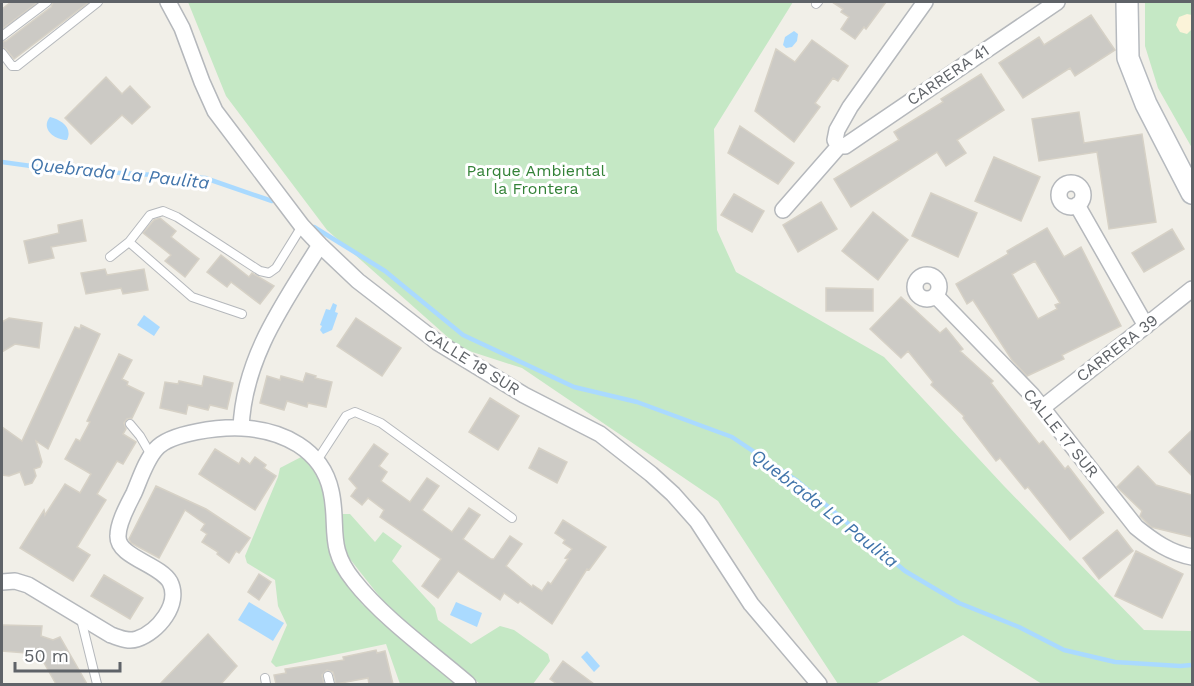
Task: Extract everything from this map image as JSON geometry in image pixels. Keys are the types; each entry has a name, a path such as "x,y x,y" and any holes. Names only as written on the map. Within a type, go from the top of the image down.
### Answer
{"street":[{"name":"CALLE 18 SUR","path":"168,2 182,28 215,111 302,226 320,245 358,281 437,342 524,395 600,434 628,454 674,494 697,521 751,604 819,684"},
{"path":"839,146 835,140 837,130 845,115 925,2"},
{"name":"CARRERA 41","path":"783,210 839,146 845,146 1057,2"},
{"path":"1127,2 1128,58 1146,104 1192,193"},
{"path":"1077,206 1146,326"},
{"path":"241,428 242,404 257,354 271,324 320,245"},
{"name":"CARRERA 39","path":"1042,408 1192,289"},
{"name":"CALLE 17 SUR","path":"936,296 998,358 1042,408 1136,526 1167,549 1192,557"},
{"path":"2,582 15,581 28,585 111,635 125,640 137,639 149,633 171,607 174,594 169,581 159,570 131,555 121,546 117,536 151,455 164,441 178,435 241,428 271,431 301,446 318,459 332,493 334,541 341,562 354,581 382,610 468,684"}],"lane":[{"path":"2,36 47,2"},
{"path":"2,53 12,66 17,66 98,2"},
{"path":"111,257 129,242 150,215 163,211 177,217 260,271 269,273 276,268 302,226"},
{"path":"129,242 192,297 242,314"},
{"path":"318,459 346,416 355,412 381,423 512,518"},
{"path":"130,424 151,455"},
{"path":"81,616 97,684"}],"green space":[{"name":"Parque Ambiental la Frontera","path":"188,2 793,2 714,129 717,230 736,272 884,357 1004,486 1144,630 1192,631 1192,684 1042,684 963,635 875,684 838,684 718,501 522,368 460,348 327,230 226,96"},
{"path":"1145,2 1192,2 1192,148 1158,88 1145,46"},
{"path":"303,456 317,464 324,482 331,561 363,605 396,626 461,684 400,684 386,644 276,667 271,662 287,625 278,606 275,580 247,563 245,556 280,468"},
{"path":"339,514 350,514 375,542 383,532 402,546 392,561 435,608 438,620 471,644 500,626 514,630 548,654 550,661 533,684 480,684 387,606 342,549"}],"sand":[{"path":"1192,15 1192,29 1187,34 1180,32 1176,25 1179,17"}],"water":[{"path":"794,31 798,34 797,41 792,47 786,48 783,45 785,37"},
{"path":"50,117 65,125 68,131 67,140 62,140 50,133 47,121"},
{"path":"333,303 337,305 335,312 338,313 332,330 323,334 320,325 326,309 330,310"},
{"path":"144,315 160,327 154,336 137,325"},
{"path":"249,602 284,623 273,641 238,620"},
{"path":"456,602 482,613 477,627 450,615"},
{"path":"587,651 600,666 594,672 581,657"}],"building":[{"path":"11,2 38,2 2,29 2,9"},
{"path":"53,2 89,2 14,59 2,47 2,42 51,7"},
{"path":"832,2 886,2 866,29 864,27 855,39 841,29 849,17 841,12 843,9"},
{"path":"1091,15 1115,50 1075,76 1070,68 1023,98 999,63 1039,37 1044,45"},
{"path":"812,40 848,66 838,81 833,78 815,103 820,107 794,142 755,111 776,49 795,62"},
{"path":"981,74 1004,110 957,140 966,153 946,166 937,152 851,207 834,179 899,140 894,132 943,102 941,99"},
{"path":"106,77 122,94 130,86 150,107 132,124 122,115 91,144 65,118"},
{"path":"1079,112 1084,143 1142,134 1156,222 1109,229 1097,152 1039,161 1032,119"},
{"path":"740,126 794,163 778,184 728,153"},
{"path":"994,157 1040,177 1021,221 975,201"},
{"path":"931,193 977,213 958,257 912,236"},
{"path":"734,194 764,211 752,232 721,215"},
{"path":"821,202 837,229 798,252 783,225"},
{"path":"873,212 908,240 878,280 842,251"},
{"path":"160,218 176,231 171,237 199,259 185,277 165,261 171,255 143,233 154,220"},
{"path":"82,220 86,241 51,247 54,258 29,263 24,241 59,233 58,225"},
{"path":"1047,228 1064,257 1081,247 1121,326 1062,355 1064,359 1027,376 1012,360 973,300 967,304 956,284 1008,254 1007,251","holes":["1035,261 1060,303 1055,305 1057,309 1038,319 1012,274"]},
{"path":"1172,229 1184,249 1144,272 1132,253"},
{"path":"221,255 249,277 252,273 274,286 260,304 231,282 227,287 207,272"},
{"path":"105,269 107,275 144,269 148,290 123,294 121,288 86,294 81,273"},
{"path":"826,288 873,289 873,311 826,311"},
{"path":"901,297 940,333 946,328 963,349 960,351 993,381 991,383 1039,444 1043,441 1065,469 1068,466 1104,513 1102,512 1070,540 1028,487 1025,489 1000,458 996,461 963,418 964,416 931,385 933,382 908,351 901,358 870,329"},
{"path":"9,318 42,323 39,348 15,344 2,352 2,322"},
{"path":"356,318 401,348 382,376 337,346"},
{"path":"81,325 100,334 48,449 36,441 42,462 40,467 34,469 36,476 32,483 25,485 20,472 9,476 2,475 2,427 22,441 75,327 80,329"},
{"path":"119,354 132,360 122,379 128,382 127,385 144,393 132,418 127,419 124,423 126,429 123,434 136,442 123,464 117,461 97,494 106,500 77,547 90,555 73,581 20,548 44,510 45,515 65,484 80,493 91,474 65,459 76,439 80,441 90,422 87,421"},
{"path":"306,373 332,382 326,407 308,403 307,407 287,401 284,410 260,403 267,376 280,380 281,376 303,382"},
{"path":"204,376 233,383 227,409 210,405 208,410 188,405 186,414 160,408 165,382 178,384 179,381 202,386"},
{"path":"490,398 519,416 498,450 469,432"},
{"path":"1192,430 1192,476 1169,452"},
{"path":"374,444 388,454 379,466 387,472 381,481 410,502 427,478 439,486 422,510 452,532 469,508 480,515 463,539 491,559 494,559 510,536 522,544 506,566 532,587 533,585 542,591 548,582 551,584 568,559 565,558 572,549 555,533 563,520 606,547 589,570 587,569 552,624 520,601 518,603 504,593 500,600 458,571 438,598 422,586 441,559 380,517 384,510 368,498 362,505 351,496 357,488 349,479"},
{"path":"539,448 567,462 557,483 529,468"},
{"path":"215,449 239,464 242,458 250,464 255,457 266,465 264,468 276,476 255,510 199,474"},
{"path":"1138,466 1156,485 1192,495 1192,537 1151,527 1140,516 1142,511 1117,487"},
{"path":"156,486 206,509 250,538 239,553 236,551 229,563 217,554 218,552 202,542 207,534 201,530 205,524 185,510 159,558 131,543 129,539"},
{"path":"1117,530 1133,551 1099,579 1083,558"},
{"path":"1136,551 1183,574 1162,618 1115,596"},
{"path":"259,574 271,582 259,600 248,592"},
{"path":"104,575 143,598 130,619 91,596"},
{"path":"2,625 42,626 41,636 53,640 60,637 87,684 56,684 39,654 2,651"},
{"path":"208,634 237,666 221,684 160,684"},
{"path":"376,650 377,653 385,651 393,684 369,684 368,678 336,684 333,672 327,670 322,675 324,684 276,684 274,675 286,673 285,669 344,660 343,657"},
{"path":"563,661 594,684 557,684 550,679"}],"waterway":[{"name":"Quebrada La Paulita","path":"2,162 53,169 205,178 272,201"},
{"name":"Quebrada La Paulita","path":"314,227 385,271 463,335 574,387 637,402 732,437 796,480 905,571 959,603 1019,627 1064,650 1115,662 1192,665"}]}
